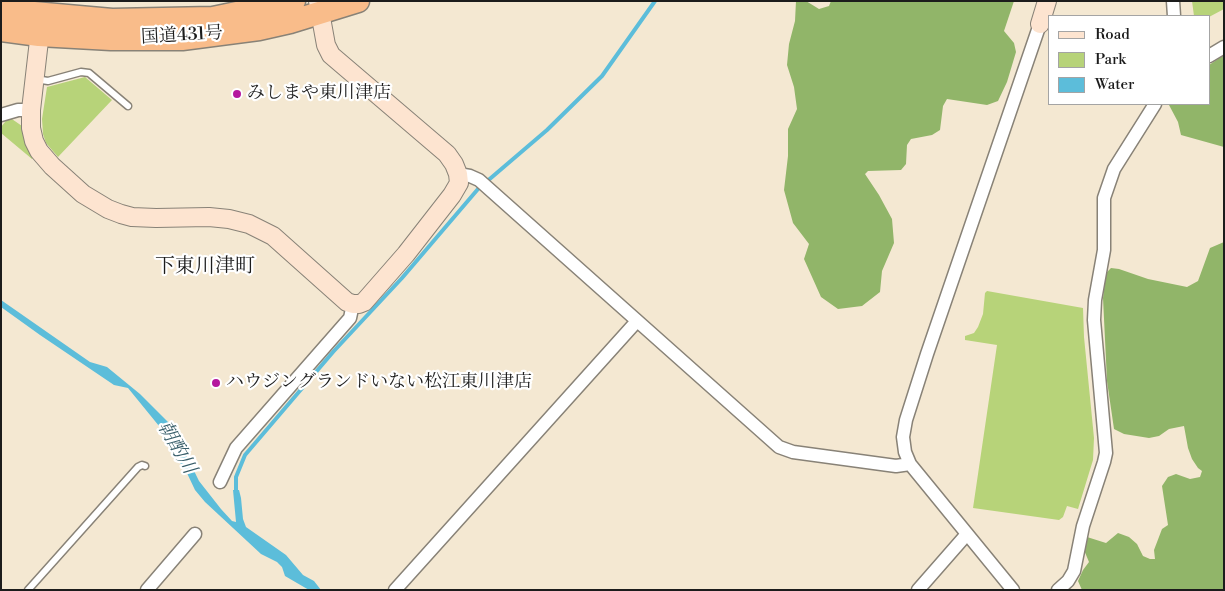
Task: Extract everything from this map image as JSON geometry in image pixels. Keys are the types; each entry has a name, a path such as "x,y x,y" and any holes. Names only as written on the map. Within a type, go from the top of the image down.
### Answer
{"highway":[{"name":"国道431号","path":"1,30 112,20 213,18 294,1"},
{"name":"国道431号","path":"1,10 40,25 110,39 182,39 259,29 319,7 358,1"}],"street":[{"path":"1013,590 910,464 903,444 903,437 906,420 927,354 1047,1"},
{"path":"1173,1 1174,15"},
{"path":"40,25 31,110 31,128 40,151 52,166 95,202 120,214 132,217 156,218 209,217 230,219 249,224 273,236 347,302 353,304 364,302 406,254 452,195 458,182 458,174 454,164 446,154 332,55 326,45 319,7"},
{"path":"1210,55 1224,47"},
{"path":"1058,590 1072,576 1076,566 1083,526 1106,453 1094,320 1095,300 1104,250 1104,198 1114,169 1154,105"},
{"path":"1,115 18,110 31,110"},
{"path":"458,174 479,180 779,447 793,452 896,466 910,464"},
{"path":"220,482 236,448 350,318 353,304"},
{"path":"395,590 637,321"},
{"path":"147,590 195,534"},
{"path":"918,590 967,534"}],"lane":[{"path":"34,79 48,80 81,72 89,73 128,106"},
{"path":"28,590 138,467 145,466"}],"green space":[{"path":"796,1 806,1 819,9 829,6 831,1 1014,1 1004,31 1014,43 1016,52 1007,82 998,101 987,105 947,99 943,106 940,130 932,135 911,139 907,145 906,164 901,170 868,171 865,174 892,219 894,243 882,271 880,292 862,306 838,309 821,297 804,259 809,244 793,223 784,190 788,156 788,129 797,109 794,87 787,65 789,44 795,21"},
{"path":"1192,1 1224,1 1224,9 1210,16 1194,15"},
{"path":"1224,55 1224,147 1181,135 1178,122 1169,105 1210,105 1210,64"},
{"path":"85,77 112,100 58,157 46,143 43,134 42,119 47,87"},
{"path":"9,117 22,126 27,145 34,156 32,159 1,133 1,127"},
{"path":"1224,242 1224,590 1082,590 1078,581 1089,562 1084,550 1083,541 1087,537 1106,543 1118,533 1129,537 1137,544 1143,556 1155,559 1154,550 1162,529 1168,525 1162,486 1168,477 1176,474 1190,479 1200,477 1202,471 1192,459 1184,426 1169,429 1159,436 1149,438 1124,434 1114,429 1107,381 1103,298 1106,273 1111,268 1119,269 1148,279 1187,287 1198,281 1210,248"},
{"path":"987,291 1083,308 1094,438 1093,460 1078,509 1067,506 1063,517 1059,520 973,508 997,345 965,340 965,336 974,333 978,327 983,314 985,293"}],"water":[{"name":"朝酌川","path":"1,300 90,362 107,367 140,394 172,426 199,481 232,521 236,522 233,490 239,490 246,527 286,555 303,575 314,581 321,590 309,590 285,576 282,567 277,562 261,554 205,502 195,490 186,471 167,445 159,426 128,388 114,385 40,335 1,307"}],"waterway":[{"path":"236,493 236,477 245,455 333,352 402,278 478,189 547,130 602,76 655,1"}],"place":[{"name":"みしまや東川津店","path":"237,94"},
{"name":"ハウジングランドいない松江東川津店","path":"216,383"}],"district":[{"name":"下東川津町","path":"205,267"}]}
